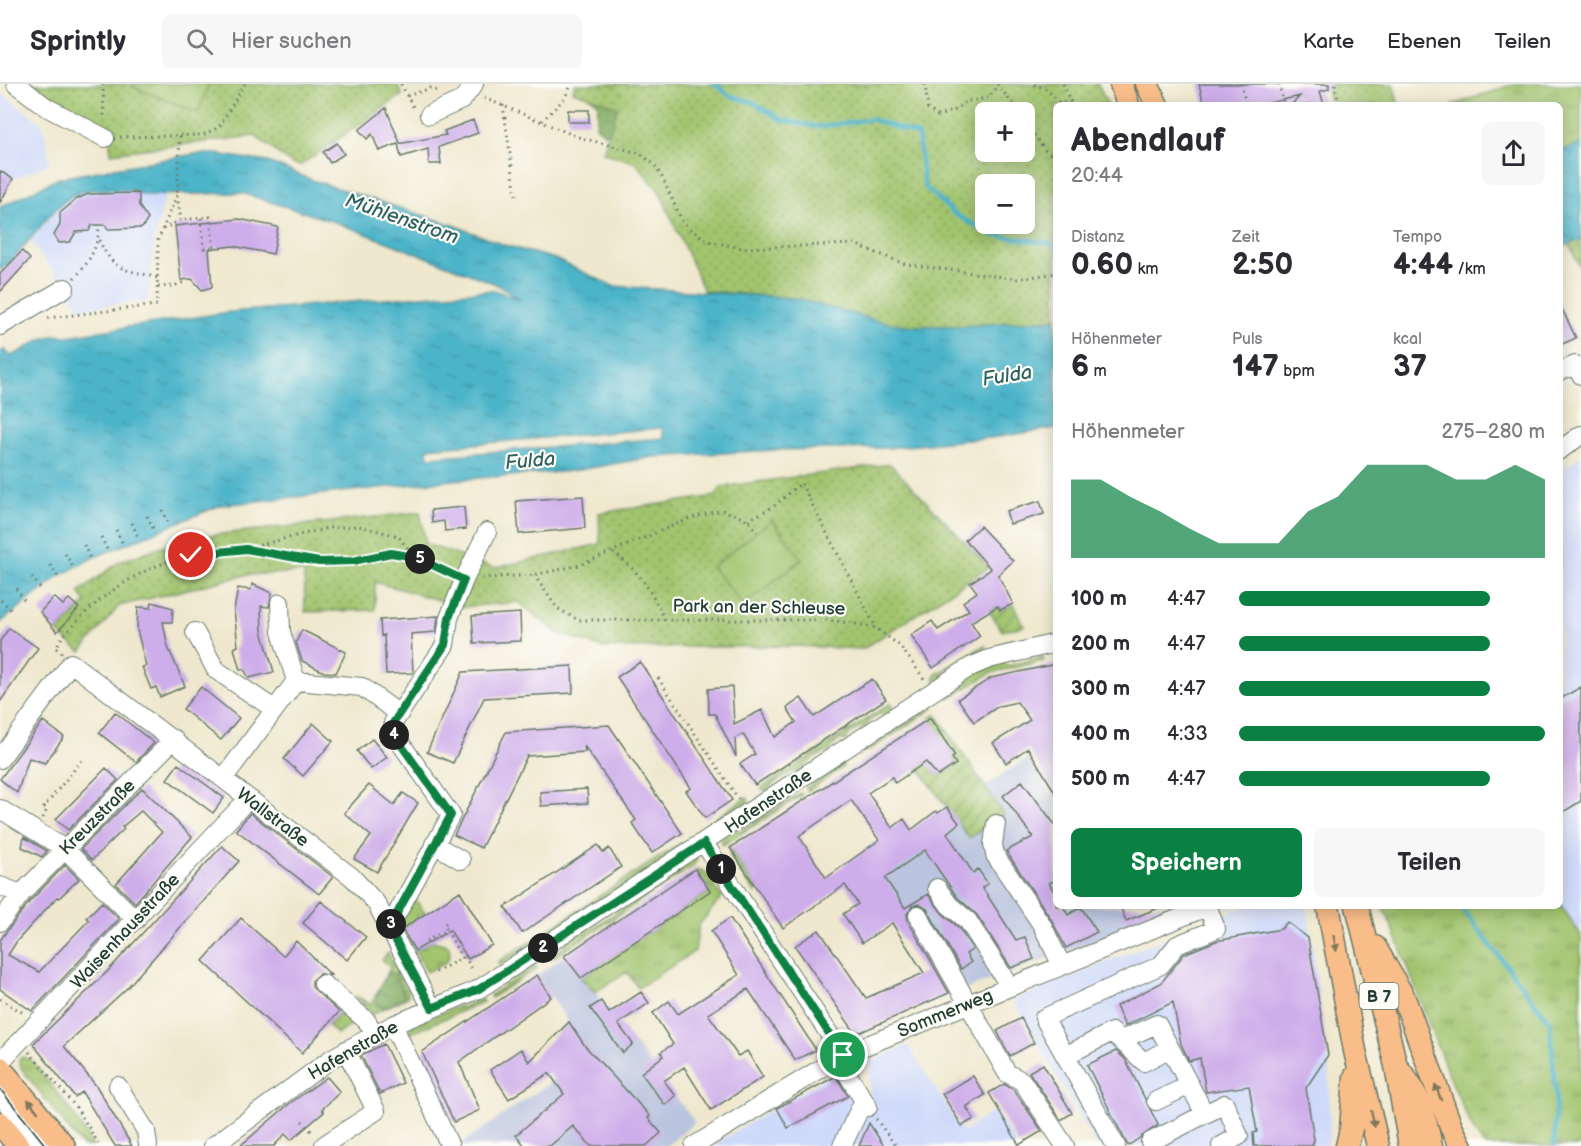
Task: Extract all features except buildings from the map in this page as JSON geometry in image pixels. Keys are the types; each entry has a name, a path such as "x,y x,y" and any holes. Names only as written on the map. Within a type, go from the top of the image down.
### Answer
{"main road":[{"path":"1121,84 1127,102"},
{"name":"B 7","path":"1329,909 1356,1051 1378,1146"},
{"path":"1360,916 1404,998 1451,1127 1461,1146"},
{"name":"B 7","path":"1360,916 1396,1066 1410,1146"},
{"path":"1347,1146 1355,1095 1356,1051"},
{"name":"B 7","path":"1396,1066 1412,1085 1420,1102 1431,1146"},
{"path":"0,1068 64,1146"},
{"path":"0,1123 18,1146"}],"street":[{"path":"16,84 46,107 105,138"},
{"path":"421,111 462,100 471,88"},
{"path":"0,326 65,288"},
{"path":"1563,370 1575,365 1581,375"},
{"path":"1563,448 1581,435"},
{"path":"389,928 451,815 394,735 393,723 445,645 449,618 487,532"},
{"path":"280,603 281,632 296,681"},
{"path":"195,632 216,670 274,710"},
{"name":"Hafenstraße","path":"213,1146 299,1081 346,1050 393,1025 479,989 970,667 989,659 1053,644"},
{"path":"0,759 71,663"},
{"name":"Wallstraße","path":"71,663 174,739 248,799 352,877 376,903 432,1008"},
{"path":"296,681 362,687 399,714"},
{"path":"223,779 296,681"},
{"name":"Kreuzstraße","path":"0,922 21,894 174,739"},
{"name":"Waisenhausstraße","path":"0,1062 248,799"},
{"path":"0,809 37,829 65,849 136,920"},
{"path":"996,824 993,844 995,855 1042,925 1062,966"},
{"path":"704,843 843,1055 846,1072 866,1104 842,1146"},
{"path":"434,844 461,860"},
{"path":"0,886 21,894"},
{"path":"937,888 949,905 968,921 1010,987"},
{"name":"Sommerweg","path":"694,1146 843,1055 1201,909"},
{"path":"1116,1146 1044,1018 1161,965 1177,945 1216,929 1209,909"},
{"path":"918,915 1007,1073 1022,1081 1065,1146"},
{"path":"323,984 366,1020 375,1034"},
{"path":"1121,1041 1157,1024 1205,1114"},
{"path":"393,1025 450,1146"},
{"path":"1065,1056 1112,1032 1144,1062 1170,1048"},
{"path":"324,1145 375,1111 346,1050"},
{"path":"1156,1101 1190,1085"},
{"path":"118,1086 146,1131 148,1146"},
{"path":"0,1095 42,1146"},
{"path":"1152,1146 1150,1142 1225,1104 1239,1136 1221,1146"}],"path":[{"path":"103,84 105,138 203,135 219,127 245,84"},
{"path":"401,84 407,96 421,111"},
{"path":"542,121 570,90 572,84"},
{"path":"925,84 928,109 938,117 955,110 965,102 988,98 997,84 1011,102"},
{"path":"1034,84 1046,89 1059,102"},
{"path":"1063,84 1070,102"},
{"path":"1241,84 1245,102"},
{"path":"1279,84 1283,102"},
{"path":"1335,84 1338,102"},
{"path":"407,96 431,88 441,93"},
{"path":"471,88 503,105 578,137 639,153 654,164 683,223 708,241 742,248 854,244 905,264 1018,279 1053,273"},
{"path":"503,105 516,195"},
{"path":"1035,135 1053,156"},
{"path":"180,136 177,195 181,220"},
{"path":"41,319 157,305 158,240 177,195"},
{"path":"163,229 181,220 210,217 214,233 214,248 204,248 201,218"},
{"path":"99,225 99,240 109,261 121,268 158,278"},
{"path":"65,288 83,270 99,240"},
{"path":"158,287 174,286 184,282"},
{"path":"748,520 773,507 801,483 876,628"},
{"path":"162,510 169,525"},
{"path":"246,549 319,562 353,561 391,553 415,557 464,580 534,574 580,565 613,553 691,518 722,510 748,520 757,532"},
{"path":"147,516 154,530"},
{"path":"132,523 138,537"},
{"path":"71,663 56,648 60,640 107,593 149,568 181,558 246,549 327,528 359,526 398,536 415,557"},
{"path":"116,530 123,544"},
{"path":"101,537 108,551"},
{"path":"84,545 90,559"},
{"name":"Park an der Schleuse","path":"613,553 627,562 649,586 665,621 827,620 876,628 900,646 924,678"},
{"path":"65,554 74,568"},
{"path":"50,565 58,577"},
{"path":"534,574 557,608 578,620 665,621"},
{"path":"32,577 41,589"},
{"path":"16,589 26,601"},
{"path":"1,600 12,611"},
{"path":"658,678 739,800"},
{"path":"37,829 47,809 44,807 82,760"},
{"path":"446,923 444,925 473,972"},
{"path":"426,941 447,930"},
{"path":"431,975 464,957"},
{"path":"0,999 26,1016"},
{"path":"20,1042 76,1107 100,1146"},
{"path":"866,1104 896,1146"}],"shaded area":[{"path":"0,92 43,124 50,164 13,179 0,203"},
{"path":"133,190 133,192 147,195 166,193 154,240 148,301 80,308 30,241 67,198 79,192"},
{"path":"1581,456 1581,935 1563,908 1563,469"},
{"path":"1028,758 1050,794 1053,793 1053,909 1176,909 941,999 860,875 947,807 969,838 1004,815 985,786"},
{"path":"1238,909 1307,909 1329,1067 1330,1130 1327,1146 1097,1146 1013,1000"},
{"path":"564,956 595,992 695,1122 667,1146 458,1146 554,1080 537,1054 568,1022 538,975"},
{"path":"908,1045 963,1132 995,1110 1017,1146 849,1146 870,1102 869,1062"},
{"path":"838,1070 855,1096 837,1146 711,1146"}],"green space":[{"path":"22,84 397,84 402,95 301,165 292,164 255,136 111,153 109,135"},
{"path":"134,84 209,84 198,113 133,87"},
{"path":"575,84 1098,84 1107,102 1053,102 1053,319 964,326 913,326 887,323 794,298 704,291 659,191 636,163 603,152 618,107 573,91"},
{"path":"697,84 623,127 605,134 596,126 598,104 581,87"},
{"path":"1326,84 1393,84 1398,102 1329,102"},
{"path":"1514,84 1581,84 1581,144 1563,150 1563,102 1461,102"},
{"path":"1581,240 1581,269 1569,244"},
{"path":"890,464 989,567 863,649 793,646 604,648 557,633 519,602 463,607 375,582 375,610 305,612 304,572 246,575 119,606 81,652 57,632 86,602 79,592 119,562 184,538 420,512 426,544 494,568 600,544 599,513 716,496 721,487"},
{"path":"772,520 802,559 743,605 712,567"},
{"path":"1013,604 1024,626 1002,631 989,611 998,606 1000,610"},
{"path":"985,645 985,653 973,653 964,658 961,665 956,663 944,672 944,676 937,681 934,679 935,675"},
{"path":"1043,657 1044,661 991,673 949,698 947,695 967,682 967,677 1003,662 1007,666"},
{"path":"891,703 893,710 885,716 879,714 869,721 865,728 860,727 849,734 846,741 841,739 831,747 830,751 812,759 797,773 793,771 770,786 770,791 762,790 763,787"},
{"path":"932,706 934,708 868,751 866,744 874,739 879,740"},
{"path":"936,714 1004,815 969,838 915,763 919,751 938,776 956,765 930,718"},
{"path":"840,762 843,767 808,791 806,788 833,770 834,765"},
{"path":"800,793 802,795 723,845 720,839 735,829 740,831"},
{"path":"747,797 749,802 726,815 725,821 714,829 709,822"},
{"path":"681,843 684,848 499,965 498,962"},
{"path":"730,848 758,890 755,893 730,856"},
{"path":"694,856 697,859 693,866 553,958 551,955 564,947 564,942 590,926 594,927 661,882 661,878"},
{"path":"695,869 704,871 722,897 699,925 695,951 638,988 627,972 595,992 581,978 710,891"},
{"path":"414,897 426,915 401,929 399,925"},
{"path":"1563,908 1581,935 1581,1146 1485,1146 1468,1119 1445,1066 1384,909"},
{"path":"432,941 448,945 450,955 442,965 427,972 415,951"},
{"path":"388,953 408,991 408,997 372,1014 355,996 371,1004 391,966 382,960"},
{"path":"535,965 537,968 491,998 490,995"},
{"path":"389,972 396,975 405,997 388,1006 376,1005 380,987"},
{"path":"481,999 483,1002 409,1034 411,1026"},
{"path":"344,1009 352,1022 349,1027 337,1034 328,1025"},
{"path":"22,1057 31,1060 70,1109 93,1146 82,1146 21,1068 19,1060"}],"water":[{"path":"1581,144 1581,240 1563,246 1563,150"},
{"path":"194,154 216,154 268,162 312,180 456,226 504,245 555,259 613,286 794,298 887,323 913,326 964,326 1053,319 1053,428 998,437 887,448 774,450 653,457 573,471 453,480 221,505 90,559 58,577 0,623 0,352 4,350 11,356 51,336 67,336 230,312 494,290 521,299 496,284 338,223 242,193 147,195 133,192 133,190 81,192 61,204 0,270 0,207 59,178","holes":["662,428 664,438 429,457 427,448"]}],"waterway":[{"path":"715,84 730,96 753,102 782,120 819,127 871,119 918,135 924,186 956,215 993,235 1053,245"},
{"path":"1462,909 1550,1022 1556,1097 1554,1146"}],"tram line":[{"path":"0,1089 46,1146"}],"route":[{"path":"191,555 246,549 319,562 353,561 391,553 415,557 464,580 449,618 445,645 426,677 393,723 394,735 451,815 423,862 389,928 432,1008 479,989 704,843 843,1055"}],"water label":[{"name":"Mühlenstrom","path":"402,218"},
{"name":"Fulda","path":"1007,375"},
{"name":"Fulda","path":"530,460"}]}
